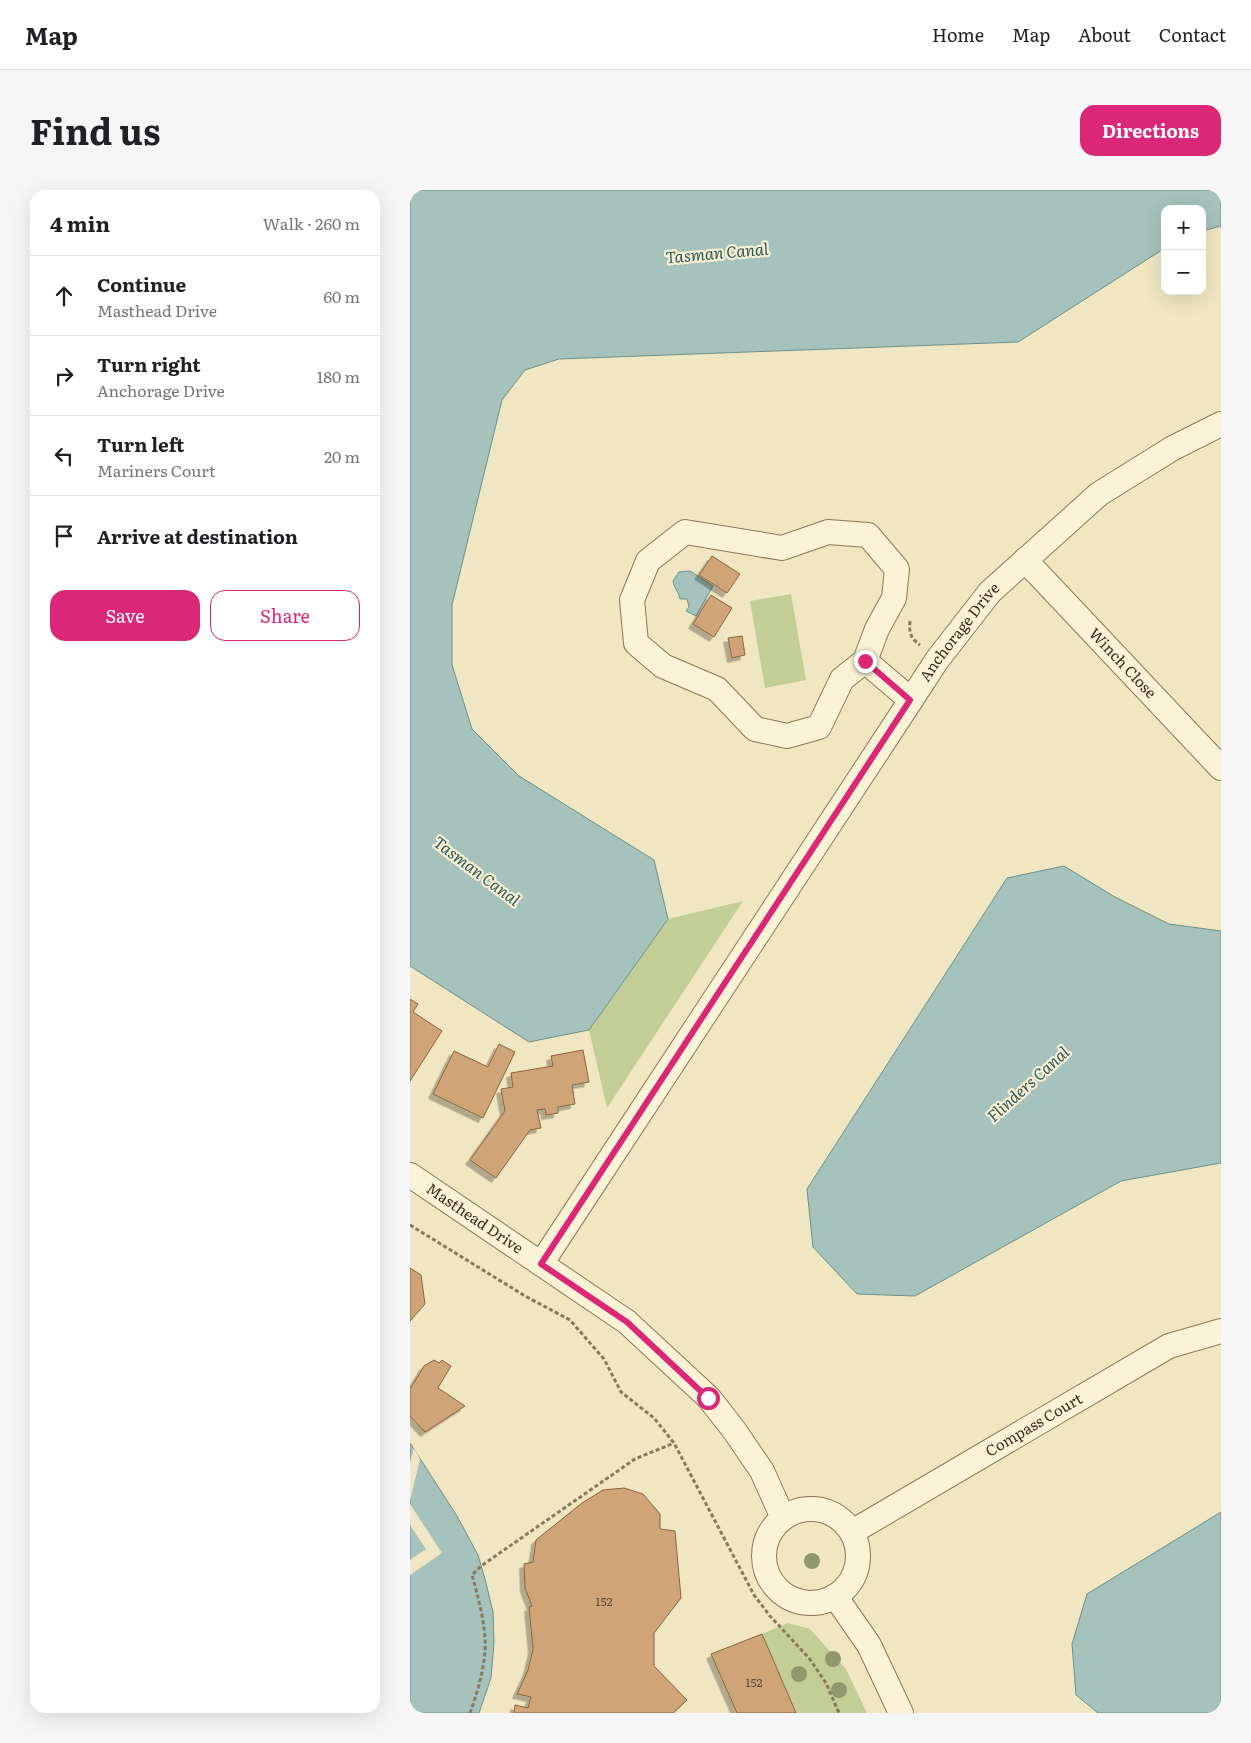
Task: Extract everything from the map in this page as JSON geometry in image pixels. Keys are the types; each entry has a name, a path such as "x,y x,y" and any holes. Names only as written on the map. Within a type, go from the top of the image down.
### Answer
{"street":[{"name":"Anchorage Drive","path":"541,1264 910,700 990,592 1099,494 1173,448 1221,424"},
{"path":"685,532 782,548 828,532 868,535 897,570 894,598 887,610 865,661 842,679 819,727 787,736 754,729 717,689 663,666 636,643 632,600 648,561 685,532"},
{"name":"Winch Close","path":"1025,560 1221,768"},
{"path":"865,661 910,700"},
{"name":"Masthead Drive","path":"410,1175 627,1322 708,1398 734,1430 762,1471 783,1518"},
{"name":"Compass Court","path":"852,1532 1169,1346 1221,1331"},
{"path":"813,1509 828,1512 841,1520 852,1532 857,1546 858,1560 854,1575 846,1587 835,1596 821,1602 807,1603 793,1600 780,1592 770,1581 765,1568 764,1554 767,1540 773,1528 783,1518 798,1511 813,1509"},
{"path":"835,1596 869,1645 901,1713"}],"path":[{"path":"887,610 912,612 910,633 913,640 938,660"},
{"path":"410,1225 548,1310 570,1320 604,1359 622,1392 654,1418 674,1443 754,1595 770,1616 809,1658 826,1683 839,1713"},
{"path":"470,1713 477,1695 485,1650 480,1605 472,1575 481,1566 636,1459 674,1443"}],"green space":[{"path":"791,594 806,680 765,688 750,601"},
{"path":"743,901 607,1108 589,1030 668,919"},
{"path":"788,1623 810,1629 846,1669 867,1713 796,1713 762,1634"}],"water":[{"name":"Tasman Canal","path":"410,190 1221,190 1221,226 1206,230 1206,205 1161,205 1161,251 1018,342 559,359 525,370 502,400 452,605 452,665 472,729 519,776 654,860 668,919 589,1030 529,1042 410,966"},
{"path":"690,571 713,586 696,616 686,611 689,607 687,599 680,599 673,581 679,572"},
{"name":"Flinders Canal","path":"1064,866 1115,897 1169,924 1221,931 1221,1163 1121,1181 915,1296 857,1294 813,1247 807,1189 1007,878"},
{"path":"410,1443 457,1516 478,1555 485,1579 493,1612 494,1643 491,1678 479,1713 410,1713"},
{"path":"1221,1512 1221,1713 1098,1713 1076,1695 1072,1644 1087,1594"}],"pier":[{"path":"414,1448 420,1459 410,1501 410,1463"},
{"path":"410,1504 442,1553 410,1575 410,1560 426,1549 410,1525"}],"building":[{"path":"712,556 740,574 727,593 699,575"},
{"path":"711,595 732,608 714,637 693,624"},
{"path":"742,636 745,655 732,658 728,638"},
{"path":"410,999 418,1004 413,1012 442,1031 410,1081"},
{"path":"499,1044 515,1052 483,1118 433,1094 454,1051 488,1067"},
{"path":"583,1050 589,1082 572,1085 575,1104 558,1107 558,1113 546,1115 545,1109 537,1110 541,1128 530,1130 496,1178 470,1160 505,1111 501,1089 513,1087 511,1073 553,1066 551,1056"},
{"path":"410,1268 421,1275 425,1304 410,1321"},
{"path":"434,1360 439,1363 442,1360 451,1366 438,1388 465,1406 425,1432 410,1416 410,1389 424,1366"},
{"path":"624,1488 643,1494 660,1514 660,1529 675,1531 681,1598 654,1633 654,1666 687,1700 673,1713 514,1713 515,1705 528,1708 531,1697 517,1694 528,1670 533,1649 529,1607 532,1606 525,1588 524,1564 533,1562 536,1540 582,1503 603,1490"},
{"path":"762,1634 796,1713 737,1713 711,1654"}],"route":[{"path":"708,1398 627,1322 541,1264 910,700 865,661"}]}
